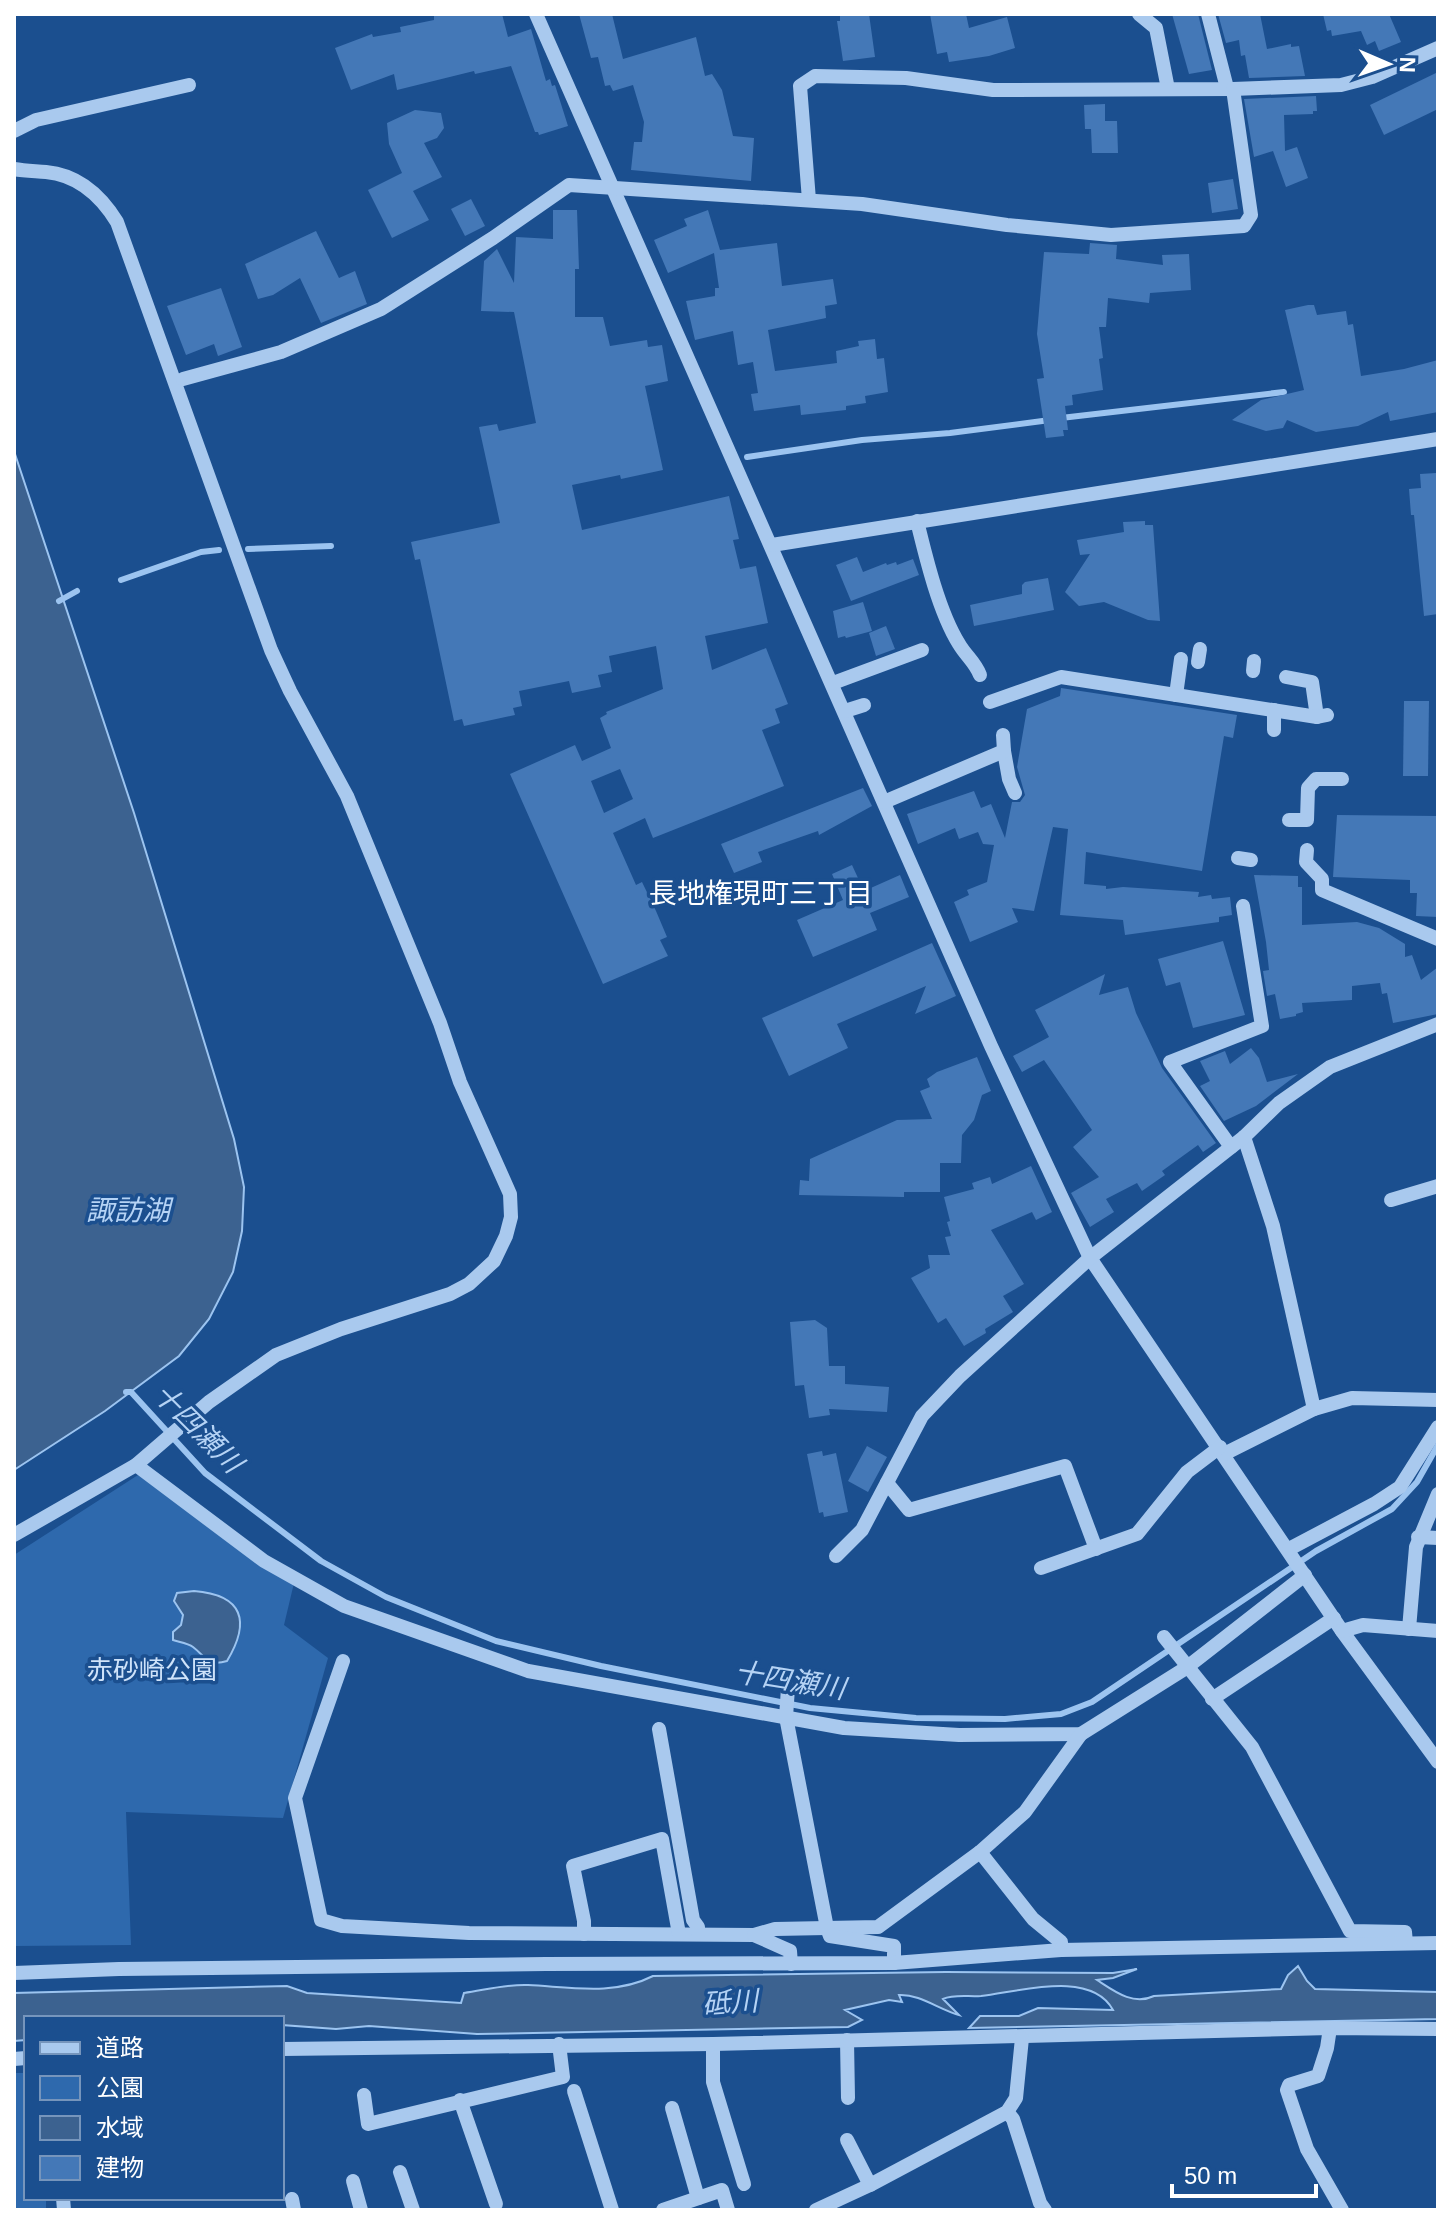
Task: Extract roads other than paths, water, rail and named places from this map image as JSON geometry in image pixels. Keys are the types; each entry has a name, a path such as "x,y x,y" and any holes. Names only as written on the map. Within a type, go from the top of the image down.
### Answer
{"street":[{"path":"536,14 991,1046 1090,1258 1342,1631 1438,1762"},
{"path":"1139,14 1156,28 1168,89"},
{"path":"183,379 281,352 381,309 569,185 862,204 1007,225 1111,235 1244,226 1251,215 1230,88 1208,14"},
{"path":"809,200 800,86 815,76 906,78 993,90 1341,85 1372,77 1438,48"},
{"path":"14,131 36,120 189,85"},
{"path":"14,169 55,173 80,182 98,195 117,222 271,650 347,796 440,1023 460,1082 510,1194 511,1217 501,1249 483,1274 469,1284 450,1294 341,1329 276,1355 199,1411 142,1460 14,1535"},
{"path":"772,545 1438,439"},
{"path":"917,521 931,577 959,644 982,669"},
{"path":"833,683 922,650"},
{"path":"1176,695 1181,659"},
{"path":"990,702 1061,677 1322,716 1312,682 1286,677"},
{"path":"845,711 864,705"},
{"path":"1274,710 1274,730"},
{"path":"1003,735 1009,779 1015,793"},
{"path":"884,802 1004,751"},
{"path":"1289,820 1307,820 1308,788 1316,779 1342,779"},
{"path":"1303,858 1322,879 1322,890 1438,939"},
{"path":"1231,1147 1170,1062 1262,1026 1243,906"},
{"path":"836,1556 862,1530 922,1416 960,1376 1090,1258 1244,1137 1279,1103 1330,1067 1438,1024"},
{"path":"1244,1137 1273,1226 1314,1409"},
{"path":"1391,1200 1438,1186"},
{"path":"1041,1568 1137,1534 1187,1472 1222,1451 1314,1409 1352,1398 1438,1400"},
{"path":"1290,1551 1400,1487 1438,1427"},
{"path":"142,1460 264,1561 344,1606 528,1671 786,1715 844,1728 930,1733 1081,1734"},
{"path":"887,1483 909,1510 1065,1466 1096,1549"},
{"path":"1409,1629 1418,1537 1438,1494"},
{"path":"1418,1537 1438,1538"},
{"path":"343,1661 295,1798 321,1920 342,1926 453,1933 754,1935 775,1929 878,1927 980,1852 1025,1812 1081,1734 1185,1665 1304,1574"},
{"path":"1212,1699 1334,1618"},
{"path":"1342,1631 1363,1625 1438,1631"},
{"path":"1166,1638 1252,1747 1350,1931 1405,1932 1406,1943"},
{"path":"788,1690 786,1715 830,1936 894,1946 894,1963"},
{"path":"659,1729 698,1934"},
{"path":"584,1934 573,1866 662,1839 679,1934"},
{"path":"980,1852 1033,1919 1061,1942 1061,1950"},
{"path":"754,1935 790,1951 791,1964"},
{"path":"14,1973 530,1964 894,1963 1061,1950 1438,1943"},
{"path":"1330,2028 1318,2076 1289,2085 1287,2090 1307,2149 1342,2210"},
{"path":"284,2049 1022,2038 1330,2028 1438,2029"},
{"path":"816,2210 870,2185 1007,2112 1016,2098 1022,2038"},
{"path":"847,2040 848,2098"},
{"path":"364,2095 368,2124 563,2077 559,2044"},
{"path":"713,2044 713,2082 744,2184"},
{"path":"574,2091 612,2210"},
{"path":"460,2100 496,2204"},
{"path":"672,2108 698,2198"},
{"path":"1007,2112 1013,2119 1045,2210"},
{"path":"847,2140 870,2185"},
{"path":"400,2172 413,2210"},
{"path":"353,2181 361,2210"},
{"path":"663,2210 722,2190 728,2210"}],"water":[{"name":"諏訪湖","path":"14,451 134,813 234,1139 244,1187 242,1231 233,1272 209,1319 179,1356 105,1411 14,1470"},
{"path":"194,1591 223,1598 238,1612 239,1634 227,1661 211,1662 191,1646 173,1640 173,1632 181,1625 183,1615 174,1601 177,1593"},
{"name":"砥川","path":"1298,1966 1315,1989 1438,1992 1438,2019 969,2028 980,2016 1019,2016 1038,2008 1113,2010 1103,1997 1088,1990 1053,1986 943,1999 959,2015 922,1999 899,1995 902,2002 889,2000 845,2010 862,2020 848,2027 477,2034 369,2026 336,2029 284,2025 284,2016 24,2016 24,2040 14,2041 14,1993 287,1986 307,1993 461,2003 464,1993 504,1986 607,1988 653,1976 1113,1973 1137,1969 1097,1980 1124,1996 1146,1999 1154,1996 1281,1989 1288,1975"}],"waterway":[{"path":"1061,418 1284,392"},
{"path":"747,457 862,440 1050,420"},
{"path":"248,549 331,546"},
{"path":"121,580 201,552 219,550"},
{"path":"59,601 77,591"},
{"name":"十四瀬川","path":"126,1392 131,1392 205,1473 321,1561 386,1597 496,1641 601,1666 810,1708 916,1718 1005,1719 1061,1714 1092,1702 1316,1551 1392,1509 1417,1482 1438,1445"}],"district":[{"name":"長地権現町三丁目","path":"761,893"}],"park label":[{"name":"赤砂崎公園","path":"152,1670"}]}
